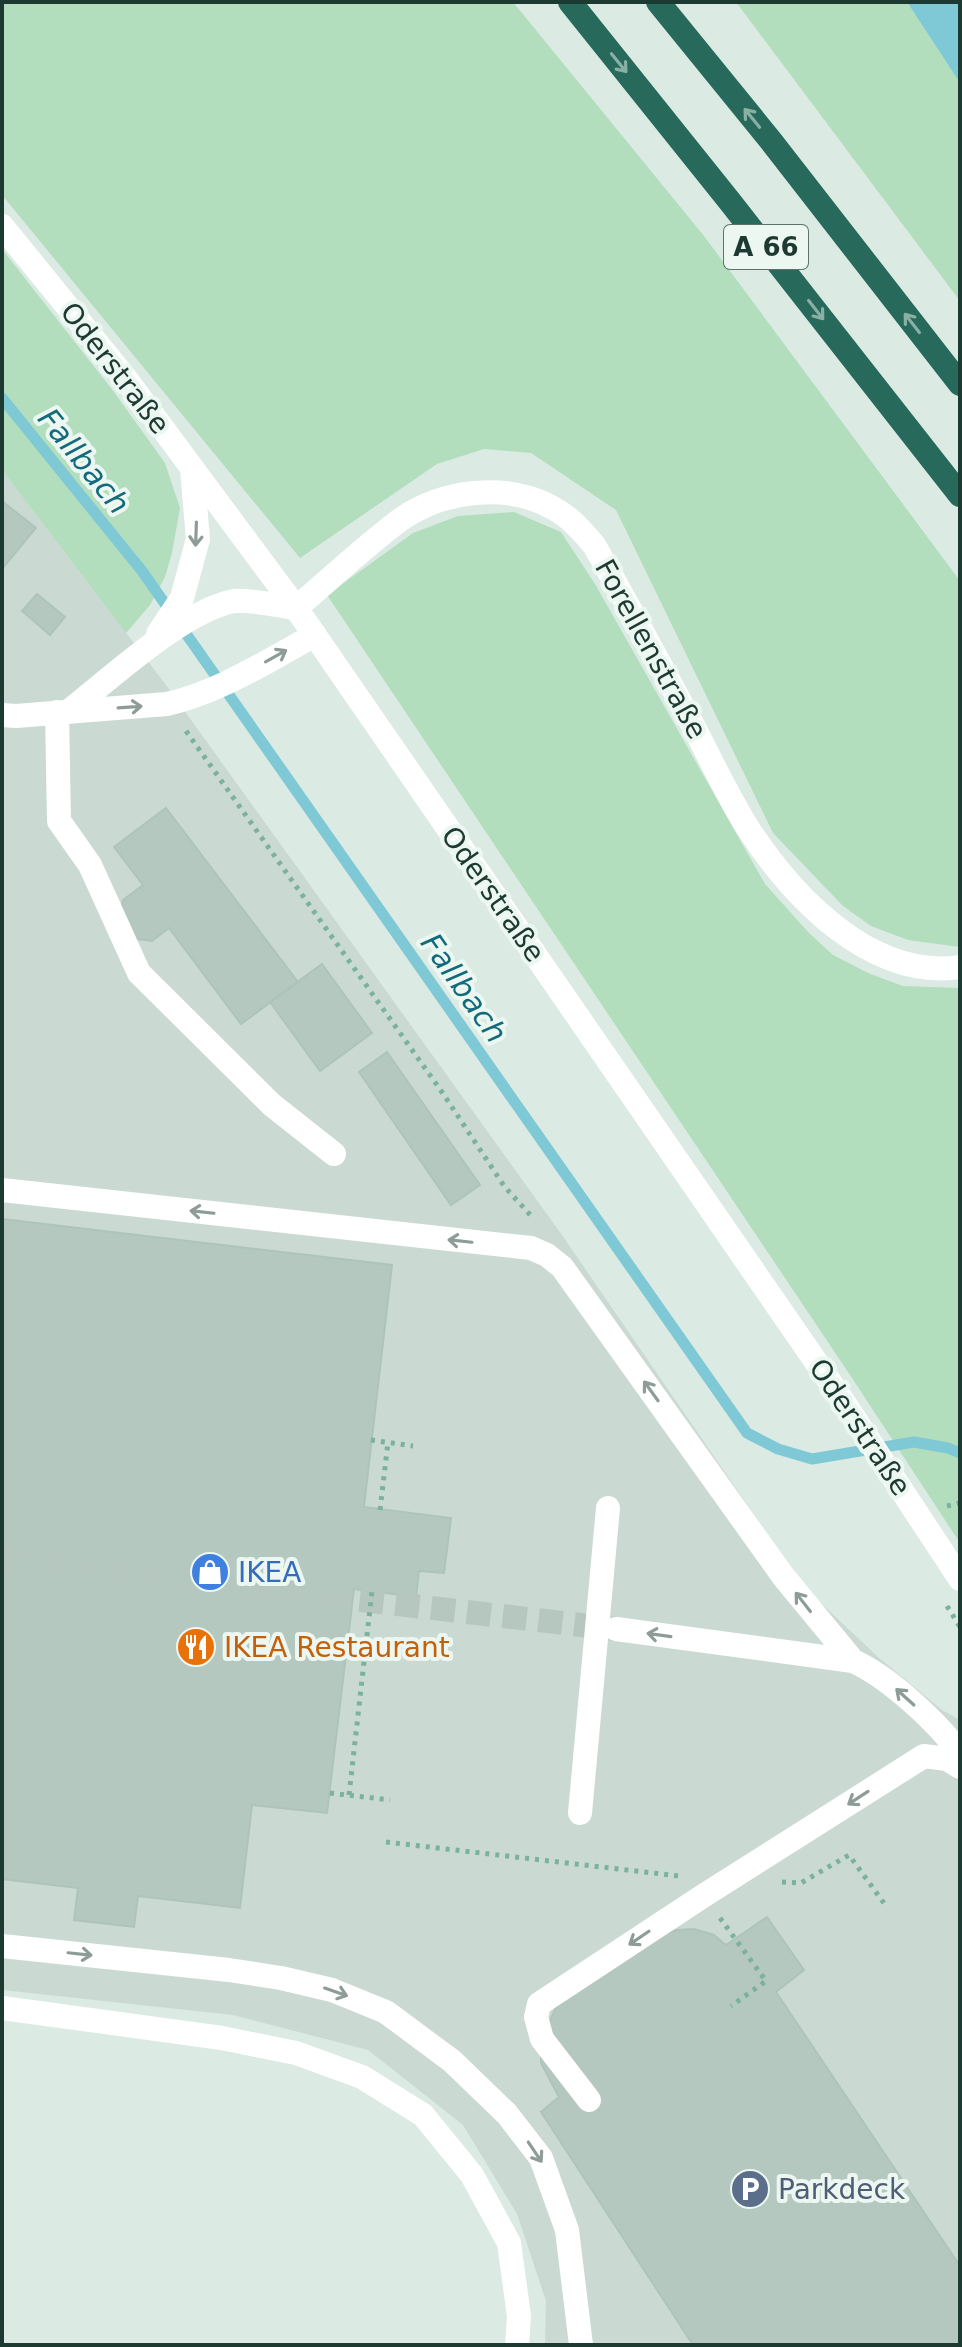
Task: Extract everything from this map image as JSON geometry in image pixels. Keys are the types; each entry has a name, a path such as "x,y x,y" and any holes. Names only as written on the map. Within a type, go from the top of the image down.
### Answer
{"highway":[{"name":"A 66","path":"570,2 960,495"},
{"name":"A 66","path":"658,2 771,141 960,384"}],"street":[{"name":"Oderstraße","path":"2,226 123,375 296,608 843,1401 960,1579"},
{"path":"63,712 150,646 189,607 198,539 192,469"},
{"name":"Forellenstraße","path":"296,608 402,519 427,506 456,496 492,491 552,507 577,525 594,545 751,833 806,900 835,929 876,953 911,965 949,969 960,967"},
{"path":"189,607 235,601 296,608"},
{"path":"2,715 179,701 238,678 315,635"},
{"path":"63,712 59,821 90,865 139,973 272,1105 334,1154"},
{"path":"2,1190 531,1248 547,1255 562,1267 783,1576 853,1661"},
{"path":"580,1813 608,1508"},
{"path":"616,1629 853,1661 893,1686 960,1753"},
{"path":"589,2100 542,2039 536,2017 539,2004 924,1756 947,1759 960,1767"},
{"path":"2,1946 281,1978 332,1990 386,2012 452,2061 507,2114 541,2158 567,2230 581,2345"},
{"path":"2,2008 222,2038 296,2053 362,2077 423,2115 472,2175 509,2243 519,2316 517,2345"}],"path":[{"path":"179,701 504,1186 536,1220 547,1255"},
{"path":"371,1440 413,1446"},
{"path":"380,1510 388,1442"},
{"path":"349,1795 372,1591"},
{"path":"330,1793 390,1800"},
{"path":"386,1842 690,1877 766,1981 731,2006"}],"shaded area":[{"path":"2,470 163,681 562,1235 803,1586 878,1657 942,1710 960,1720 960,2345 545,2345 546,2301 517,2214 463,2125 368,2050 233,2015 2,1990"}],"green space":[{"path":"2,2 513,2 704,236 960,581 960,947 908,940 871,926 843,906 773,833 616,510 531,453 484,449 437,464 300,558 2,195"},
{"path":"736,2 907,2 960,83 960,301"},
{"path":"2,249 114,392 165,463 180,508 165,577 150,605 126,633 2,470"},
{"path":"514,512 561,532 595,584 765,884 809,933 833,955 903,986 960,988 960,1543 327,595 413,533 458,516"}],"water":[{"path":"907,2 960,2 960,83"}],"building":[{"path":"2,501 36,528 2,569"},
{"path":"37,594 65,617 50,635 22,611"},
{"path":"166,808 298,982 241,1024 169,928 152,941 137,939 121,915 123,900 143,885 114,847"},
{"path":"322,964 372,1033 320,1071 270,1002"},
{"path":"387,1052 480,1185 451,1205 359,1072"},
{"name":"IKEA","path":"2,1219 392,1265 364,1507 451,1518 444,1573 419,1571 416,1597 354,1589 327,1813 252,1805 240,1908 138,1896 134,1927 74,1920 78,1888 2,1879"},
{"name":"Parkdeck","path":"767,1917 804,1970 776,1992 960,2266 960,2345 693,2345 541,2112 559,2097 541,2063 542,2039 555,2009 566,1998 660,1935 694,1929 714,1935 726,1945"}],"waterway":[{"name":"Fallbach","path":"2,398 142,571 747,1433 778,1449 812,1459 914,1442 960,1453"}],"tunnel":[{"path":"2,1559 616,1629"}],"place":[{"name":"IKEA","path":"210,1572"},
{"name":"IKEA Restaurant","path":"196,1647"},
{"name":"Parkdeck","path":"750,2189"}]}
